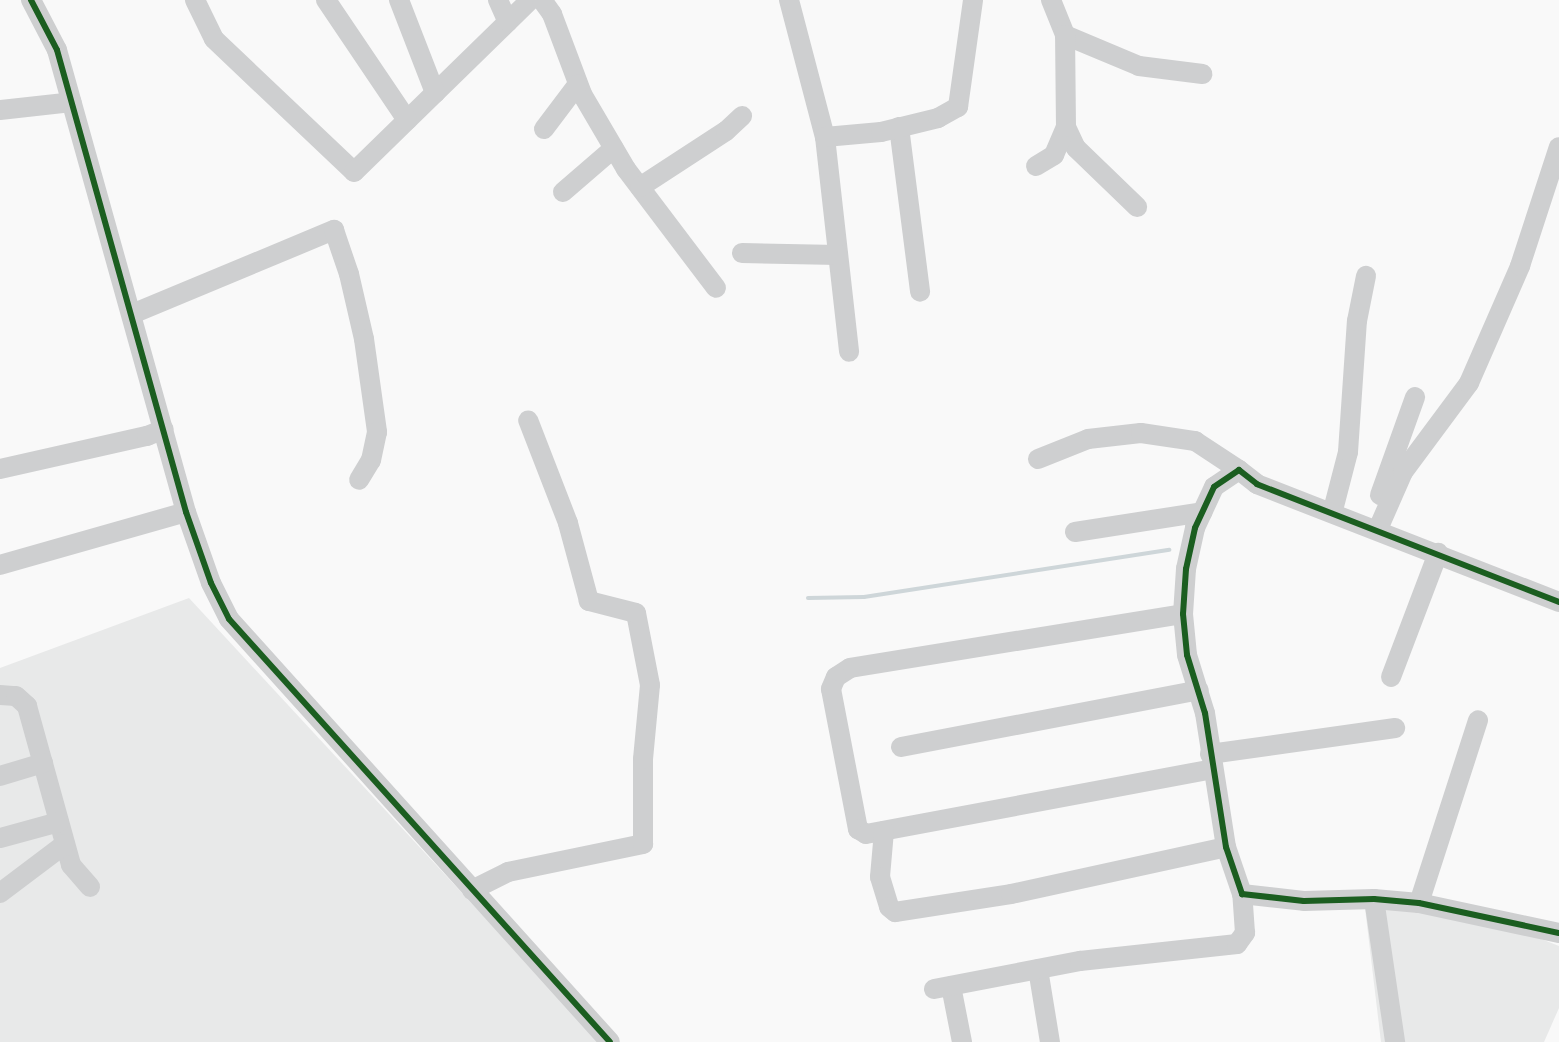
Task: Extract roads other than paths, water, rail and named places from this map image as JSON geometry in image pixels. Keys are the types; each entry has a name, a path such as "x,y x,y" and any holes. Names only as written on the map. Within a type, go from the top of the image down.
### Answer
{"street":[{"path":"32,0 57,50 186,512 211,582 229,619 610,1042"},
{"path":"195,0 214,39 354,171 530,0"},
{"path":"326,0 407,120"},
{"path":"399,0 435,93"},
{"path":"498,0 508,21"},
{"path":"542,0 552,14 578,84 614,148 640,187 716,288"},
{"path":"789,0 825,137 849,352"},
{"path":"825,137 899,127 938,118 958,107 973,0"},
{"path":"1036,166 1054,155 1066,127 1065,35 1051,0"},
{"path":"1065,35 1139,66 1202,74"},
{"path":"544,129 578,84"},
{"path":"0,110 72,102"},
{"path":"640,187 726,132 742,116"},
{"path":"899,127 920,292"},
{"path":"1066,127 1077,148 1137,207"},
{"path":"1373,527 1403,472 1469,383 1520,267 1559,147"},
{"path":"562,192 614,148"},
{"path":"132,314 334,230 350,274 364,339 377,432 371,460 359,480"},
{"path":"742,253 838,255"},
{"path":"1333,510 1348,452 1357,321 1366,276"},
{"path":"1373,527 1415,397"},
{"path":"472,890 508,872 643,844 643,759 650,685 636,613 589,601 568,523 528,420"},
{"path":"0,469 147,436 164,429"},
{"path":"1038,459 1088,439 1141,433 1195,441 1257,484 1333,510 1559,602"},
{"path":"962,1042 943,988 1038,969 1237,944 1245,933 1242,894 1226,847 1198,690 1187,655 1183,614 1186,569 1202,512 1214,487 1239,470"},
{"path":"0,565 186,512"},
{"path":"1075,531 1202,512"},
{"path":"1391,677 1438,553"},
{"path":"1183,614 850,668 836,676 831,689 858,829 866,834 884,831 1211,762 1395,728"},
{"path":"901,747 1198,690"},
{"path":"0,695 16,696 27,706 71,865 90,887"},
{"path":"1419,903 1478,720"},
{"path":"0,776 43,764"},
{"path":"0,838 59,822"},
{"path":"884,831 880,878 889,907 895,912 1011,894 1226,847"},
{"path":"0,893 65,844"},
{"path":"1242,894 1304,901 1374,899 1419,903 1559,933"},
{"path":"1374,899 1395,1042"},
{"path":"1038,969 1050,1042"}],"waterway":[{"path":"808,598 864,597 1169,550"}]}
